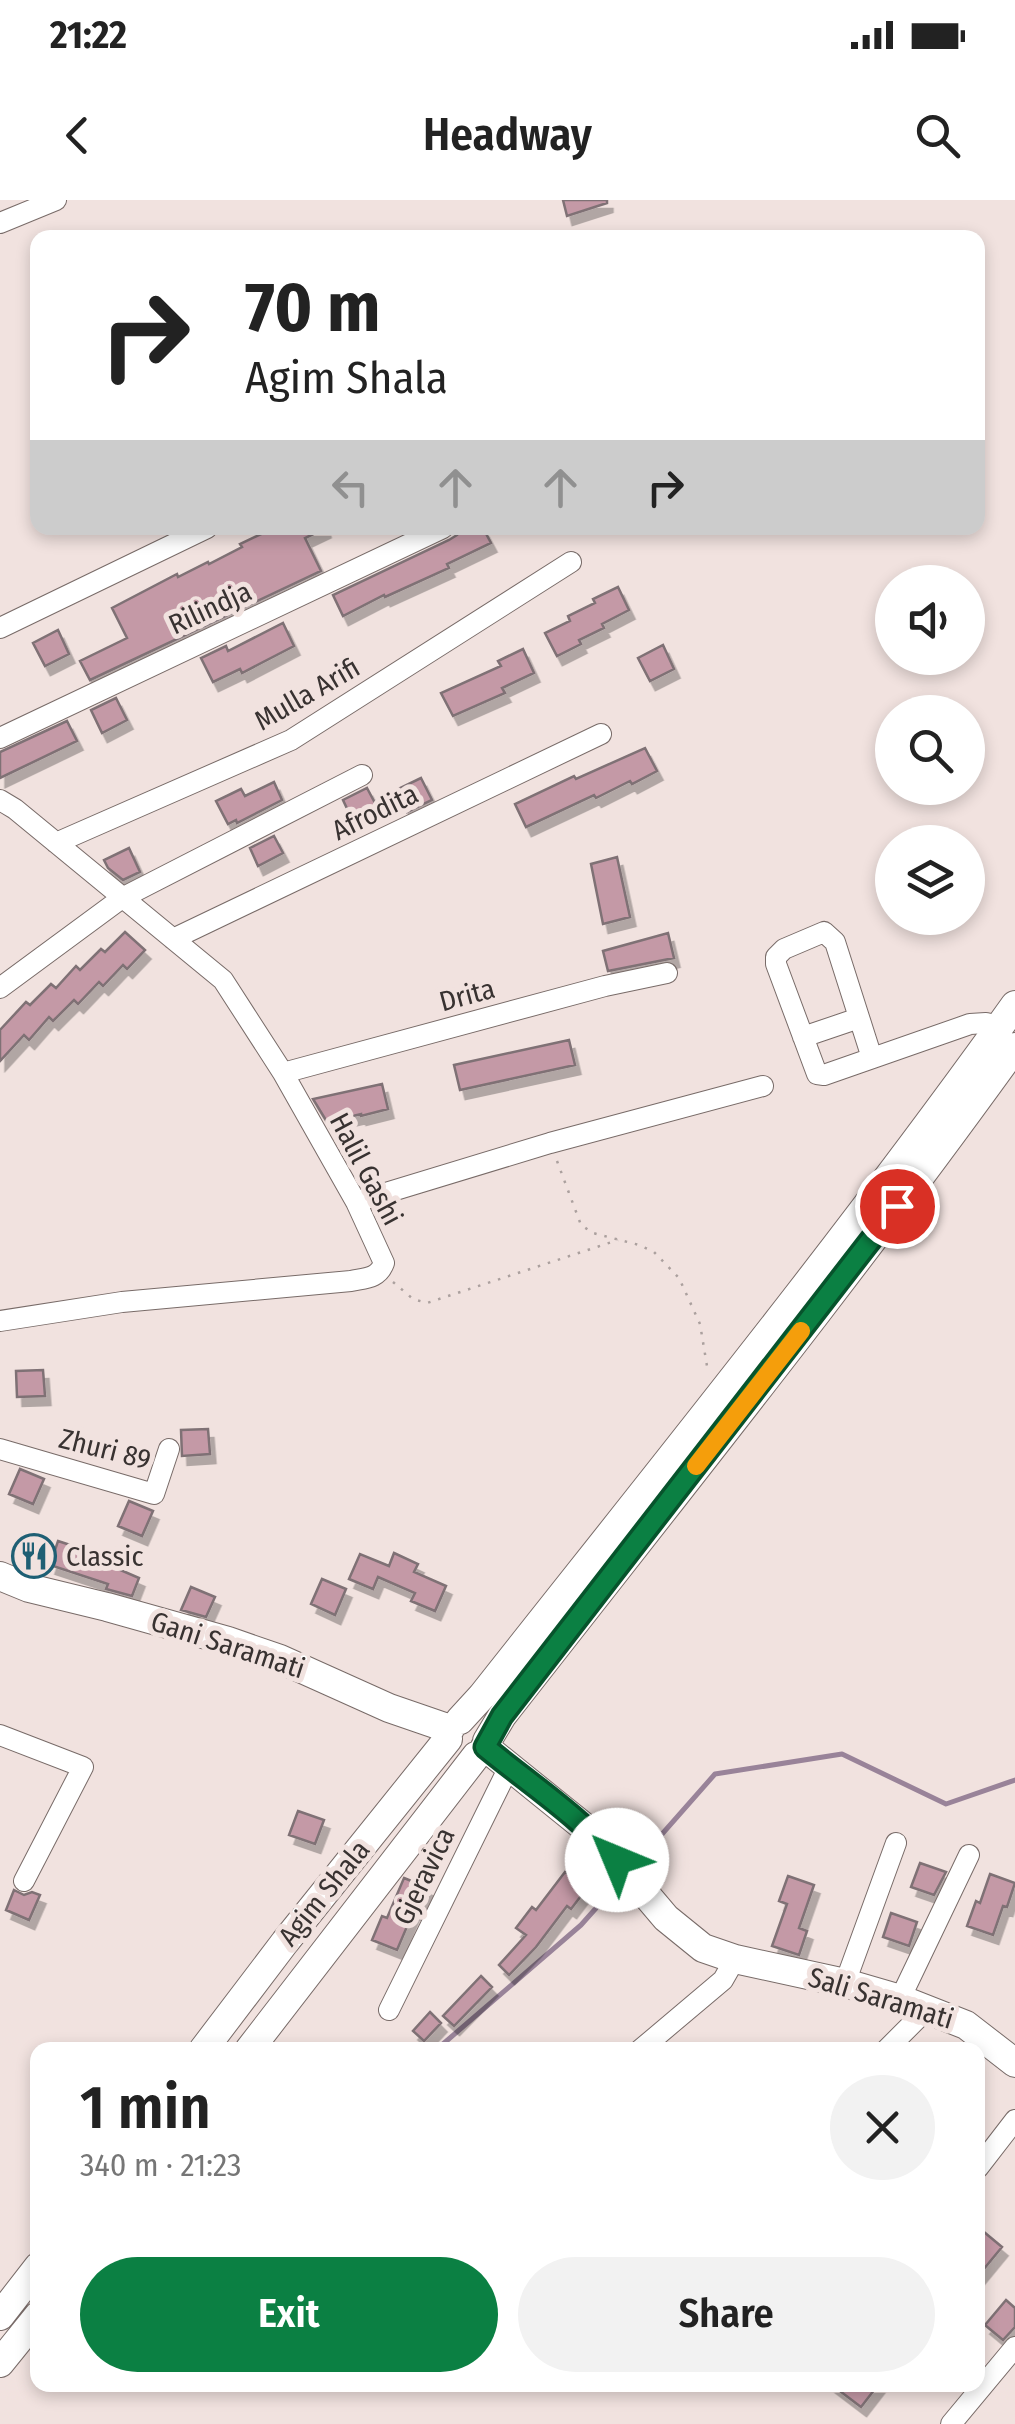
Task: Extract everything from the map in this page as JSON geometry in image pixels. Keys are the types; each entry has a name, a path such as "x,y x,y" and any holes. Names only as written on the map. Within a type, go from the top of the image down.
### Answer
{"main road":[{"name":"Agim Shala","path":"209,2042 1010,1026"},
{"name":"Agim Shala","path":"255,2042 962,1121 1010,1026"},
{"name":"Gani Saramati","path":"0,1576 29,1588 228,1641 280,1659 390,1708 453,1729"},
{"path":"453,1729 469,1718 481,1724 485,1729 482,1748"},
{"name":"Sali Saramati","path":"482,1748 599,1839 666,1918 703,1948 900,1999 966,2025 1015,2063"},
{"path":"0,2316 30,2277"},
{"path":"0,2363 30,2326"}],"street":[{"path":"0,223 56,200"},
{"path":"0,628 192,535"},
{"name":"Rilindja","path":"0,738 428,535"},
{"name":"Mulla Arifi","path":"56,842 292,740 571,562"},
{"name":"Afrodita","path":"173,940 601,734"},
{"path":"0,988 122,898 362,775"},
{"name":"Halil Gashi","path":"0,1321 122,1302 350,1281 374,1276 384,1263 356,1202 283,1074 223,980 56,842 5,810"},
{"path":"872,1058 834,942 824,932 784,949 776,956 776,964 818,1074 824,1075 970,1024 1010,1026"},
{"name":"Drita","path":"283,1074 605,986 668,973"},
{"path":"802,1038 859,1018"},
{"path":"356,1202 550,1143 763,1086"},
{"name":"Zhuri 89","path":"0,1449 154,1494 169,1449"},
{"path":"1,1738 82,1768 24,1881"},
{"name":"Gjeravica","path":"389,2010 509,1767"},
{"path":"845,1983 896,1843"},
{"path":"900,1999 969,1855"},
{"path":"649,2042 723,1980 735,1959"},
{"path":"894,2042 927,2010"},
{"path":"985,2159 1015,2120"},
{"path":"985,2383 1015,2347"},
{"path":"951,2424 978,2392"}],"path":[{"path":"550,1143 582,1226 654,1252 679,1278 700,1324 710,1383 721,1393"},
{"path":"381,1271 413,1299 426,1304 620,1239"}],"building":[{"path":"563,200 607,200 607,203 567,216"},
{"path":"259,535 311,535 305,538 321,571 90,680 80,661 127,638 112,608 177,574 178,577 209,564 242,547 240,544"},
{"path":"457,535 487,535 491,543 447,564 449,568 343,616 333,595"},
{"path":"618,587 629,610 557,656 545,633 570,621 568,616 595,603 593,599"},
{"path":"283,623 294,646 242,673 240,669 213,682 201,658 226,646 228,651"},
{"path":"58,630 69,654 45,666 33,643"},
{"path":"663,645 674,669 650,681 638,658"},
{"path":"523,649 534,673 502,688 505,693 453,716 441,693 501,666 498,661"},
{"path":"116,698 127,720 102,733 91,710"},
{"path":"67,721 77,741 0,778 0,752"},
{"path":"645,748 657,771 526,827 515,804"},
{"path":"421,778 432,800 407,812 396,790"},
{"path":"274,782 282,800 228,824 216,801 241,789 245,796"},
{"path":"367,788 376,805 351,817 343,800"},
{"path":"274,836 283,853 258,866 250,848"},
{"path":"129,848 140,872 123,880 104,860"},
{"path":"617,857 630,917 603,924 591,864"},
{"path":"125,932 145,950 127,969 123,965 103,986 99,982 78,1004 74,1000 53,1021 49,1017 29,1040 24,1035 0,1061 0,1030 26,1002 30,1005 51,984 56,988 76,966 80,970"},
{"path":"668,933 674,958 608,971 603,951"},
{"path":"569,1040 575,1065 460,1090 454,1065"},
{"path":"382,1084 388,1109 361,1116 327,1122 313,1099"},
{"path":"43,1370 45,1396 17,1397 16,1371"},
{"path":"208,1429 210,1454 182,1456 181,1430"},
{"path":"20,1469 44,1479 33,1504 9,1494"},
{"path":"129,1501 153,1511 142,1536 118,1526"},
{"path":"58,1541 104,1556 102,1562 139,1578 132,1596 50,1565"},
{"path":"394,1553 418,1564 414,1572 446,1586 435,1611 411,1601 415,1593 378,1577 373,1589 349,1579 360,1554 389,1566"},
{"path":"322,1579 346,1589 335,1615 311,1604"},
{"path":"191,1587 215,1597 206,1617 181,1610"},
{"path":"298,1811 324,1820 315,1844 289,1835"},
{"path":"920,1863 946,1872 934,1895 911,1887"},
{"path":"565,1872 587,1888 509,1975 499,1965 526,1935 516,1928 532,1907 536,1910"},
{"path":"990,1874 1015,1883 993,1935 967,1926"},
{"path":"788,1876 814,1885 799,1928 807,1931 799,1955 772,1946 787,1904 779,1901"},
{"path":"404,1878 429,1888 419,1912 414,1910 397,1950 372,1940 382,1916 387,1918"},
{"path":"14,1890 24,1895 40,1895 29,1920 6,1910"},
{"path":"891,1913 917,1922 909,1946 883,1937"},
{"path":"481,1976 492,1987 454,2026 443,2016"},
{"path":"430,2012 441,2023 424,2041 413,2031"},
{"path":"985,2233 1002,2247 985,2268"},
{"path":"1006,2300 1015,2308 1015,2327 1003,2340 985,2325"},
{"path":"841,2392 873,2392 861,2407"}],"waterway":[{"path":"633,1867 715,1774 842,1754 946,1804 1015,1780"},
{"path":"445,2042 581,1925 622,1879"}],"slow traffic":[{"path":"696,1466 801,1331"}],"place":[{"name":"Classic","path":"34,1556"}],"route":[{"path":"617,1860 599,1839 485,1747 487,1741 502,1716 897,1206"}]}
